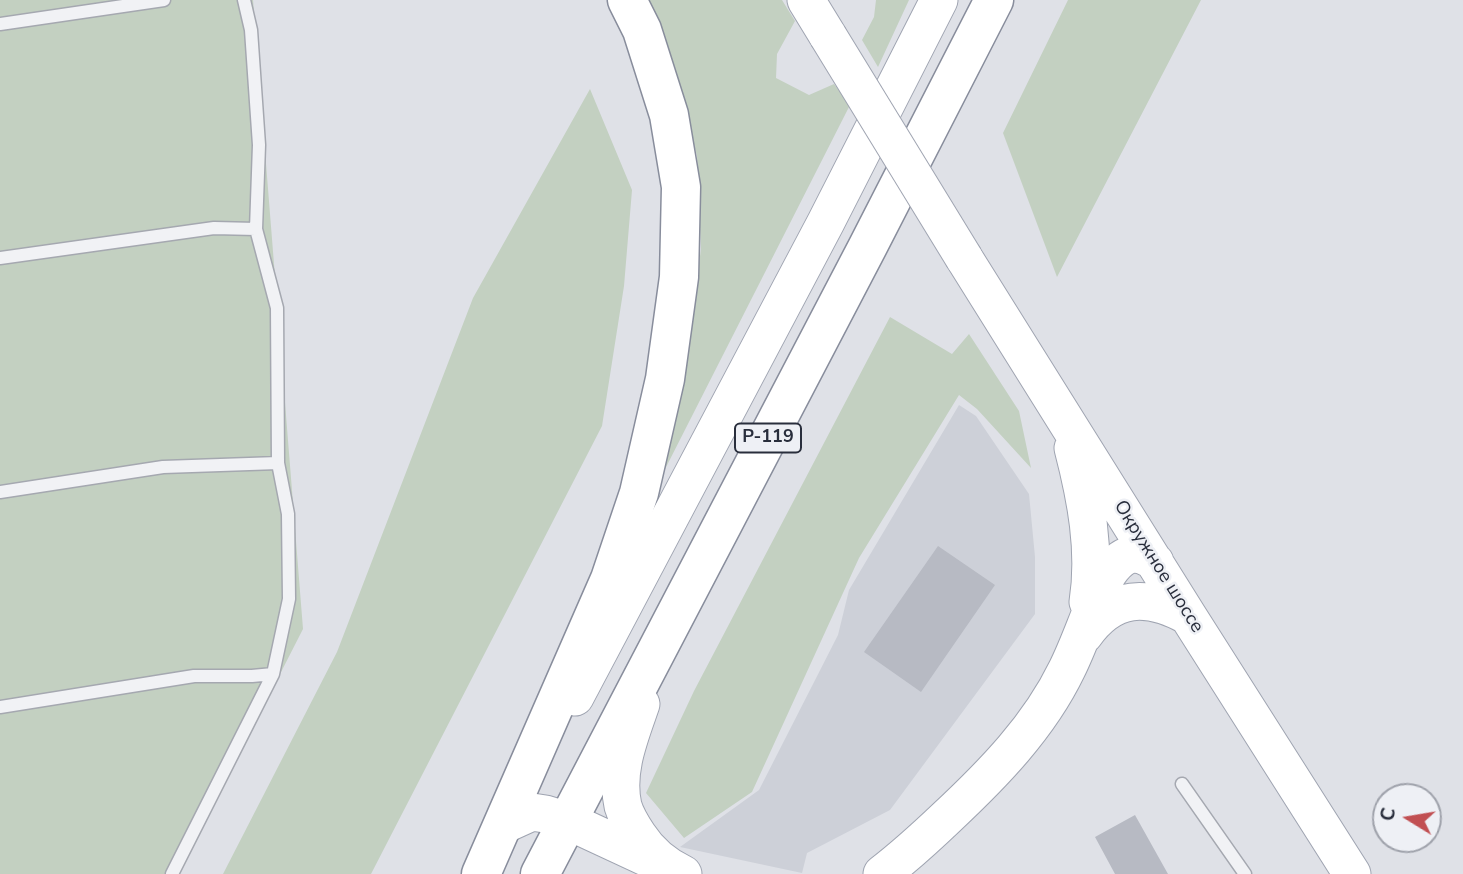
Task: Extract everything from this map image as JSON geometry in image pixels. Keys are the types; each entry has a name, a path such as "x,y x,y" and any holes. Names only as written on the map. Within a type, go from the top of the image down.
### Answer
{"highway":[{"path":"482,874 610,579 639,493 665,379 679,277 681,187 669,115 642,30 628,0"},
{"name":"Р-119","path":"540,874 994,0"}],"main road":[{"name":"Окружное шоссе","path":"806,0 964,258 1352,874"},
{"path":"482,874 826,222 939,0"},
{"path":"1063,414 1081,478 1090,543 1088,599 1076,648"},
{"path":"881,871 976,790 1013,751 1039,717 1068,668 1111,569 1126,556 1133,554 1141,554 1155,562"},
{"path":"1076,648 1101,616 1122,605 1152,601 1188,616"},
{"path":"667,631 628,743 621,779 623,806 629,821 644,845 675,871"},
{"path":"509,822 532,813 545,814 568,821 675,871"}],"lane":[{"path":"0,24 164,0"},
{"path":"172,874 272,674 289,599 288,514 278,463 277,307 256,229 259,145 251,30 244,0"},
{"path":"0,258 215,228 256,229"},
{"path":"0,492 163,467 278,463"},
{"path":"0,707 194,676 272,674"},
{"path":"1182,784 1245,874"}],"shaded area":[{"path":"959,405 976,416 1029,494 1035,557 1035,614 890,810 807,853 802,873 680,847 759,790 838,635 849,590"}],"green space":[{"path":"0,0 253,0 303,629 178,874 0,874"},
{"path":"645,0 782,0 795,21 777,54 776,78 809,95 834,84 850,105 660,479 689,338 701,249 697,156 677,79"},
{"path":"876,0 909,0 878,67 862,40 874,17"},
{"path":"1068,0 1201,0 1057,277 1003,133"},
{"path":"590,89 632,190 624,286 602,426 371,874 223,874 337,652 473,298"},
{"path":"890,317 952,354 969,334 1019,411 1031,468 977,409 959,395 859,558 752,792 684,838 646,793 694,691"}],"building":[{"path":"938,546 995,585 921,692 864,652"},
{"path":"1135,815 1168,874 1115,874 1095,837"}]}
